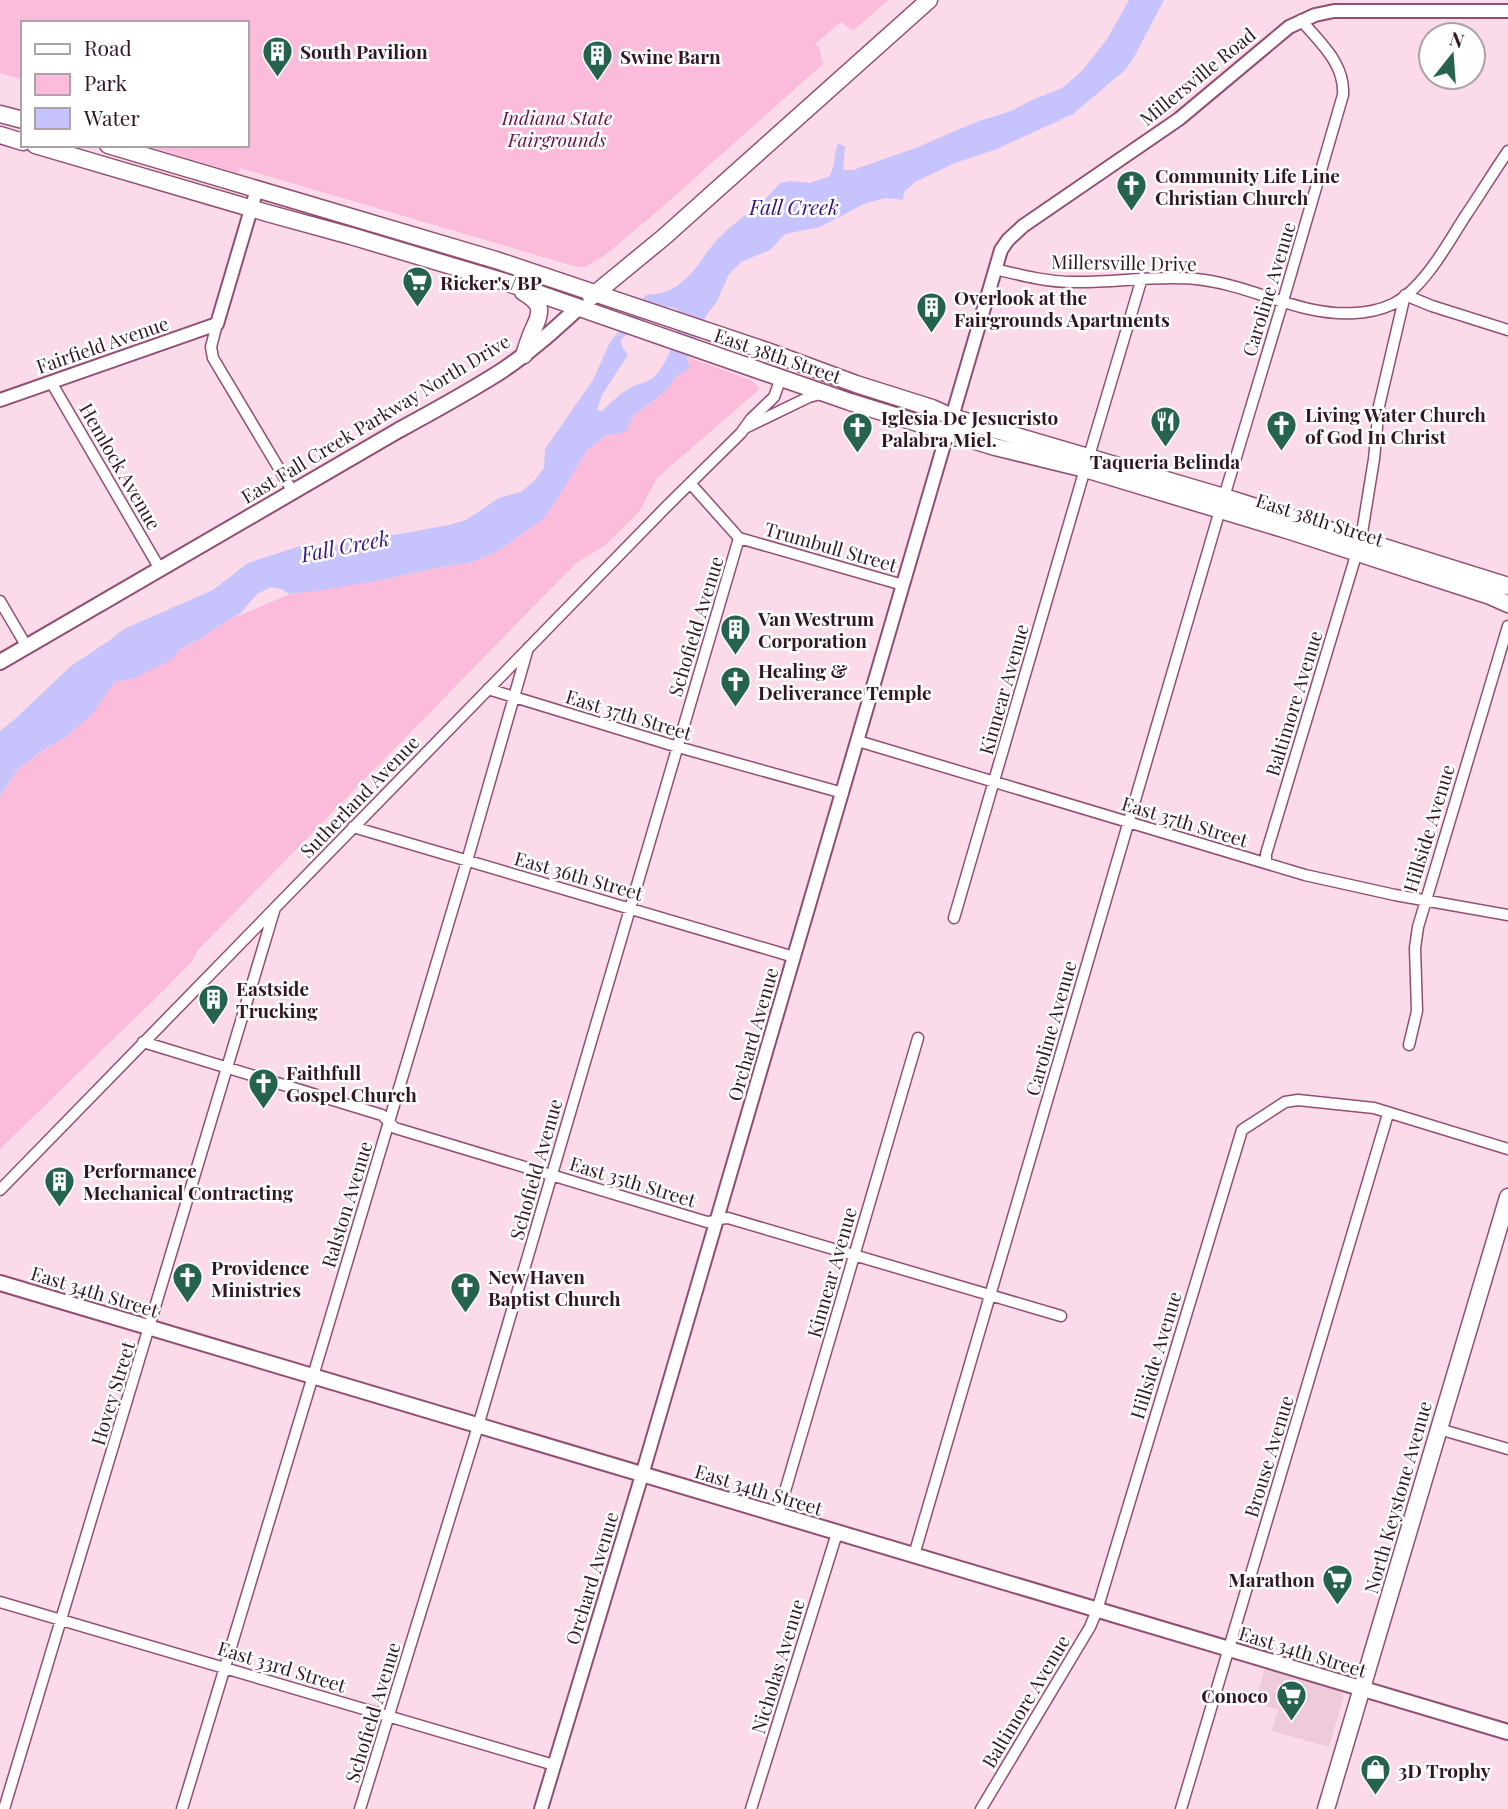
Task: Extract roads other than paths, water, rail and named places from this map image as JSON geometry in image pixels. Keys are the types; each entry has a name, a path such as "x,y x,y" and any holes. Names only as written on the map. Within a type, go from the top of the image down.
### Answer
{"main road":[{"name":"East Fall Creek Parkway North Drive","path":"0,662 460,396 524,355 664,237 929,0"},
{"path":"0,114 21,119"},
{"path":"0,135 21,141"},
{"name":"East 38th Street","path":"42,147 505,282 823,393 950,424 995,447 1087,463 1359,546 1508,586"},
{"name":"East 38th Street","path":"115,147 445,244 624,303 932,408 950,424"},
{"path":"505,282 534,299 538,305 539,319 524,355"},
{"name":"East 38th Street","path":"1359,546 1508,604"},
{"name":"North Keystone Avenue","path":"1326,1809 1508,1197"},
{"name":"East 34th Street","path":"0,1283 1508,1732"}],"street":[{"name":"Millersville Road","path":"995,269 1005,243 1017,231 1179,118 1301,20 1334,11 1508,11"},
{"name":"Caroline Avenue","path":"914,1555 1343,91 1340,69 1301,20"},
{"name":"Millersville Drive","path":"995,269 1064,282 1142,278 1206,281 1324,312 1370,311 1388,306 1405,295 1438,258 1508,151"},
{"path":"257,189 211,347 214,358 293,492"},
{"name":"Orchard Avenue","path":"541,1809 642,1475 995,269"},
{"name":"Kinnear Avenue","path":"954,918 1142,278"},
{"path":"1405,295 1508,330"},
{"name":"Baltimore Avenue","path":"1266,863 1266,854 1359,546 1374,458 1379,406 1405,295"},
{"name":"Fairfield Avenue","path":"0,400 217,324"},
{"name":"Sutherland Avenue","path":"0,1190 745,429 751,419 774,397 782,378"},
{"name":"Hemlock Avenue","path":"51,382 160,569"},
{"name":"Sutherland Avenue","path":"745,429 809,397 823,393"},
{"name":"Trumbull Street","path":"690,483 740,538 903,585"},
{"name":"Schofield Avenue","path":"360,1809 478,1426 740,538"},
{"path":"0,601 27,647"},
{"name":"Hillside Avenue","path":"1409,1045 1417,1011 1416,936 1508,626"},
{"name":"Ralston Avenue","path":"181,1809 313,1377 528,648"},
{"name":"East 37th Street","path":"488,689 678,747 843,793"},
{"name":"East 37th Street","path":"858,741 1345,885 1508,915"},
{"name":"East 36th Street","path":"353,827 794,957"},
{"name":"Hovey Street","path":"4,1809 275,907"},
{"name":"Kinnear Avenue","path":"778,1515 918,1038"},
{"name":"East 35th Street","path":"144,1042 382,1115 395,1128 705,1221 728,1218 1061,1316"},
{"name":"Hillside Avenue","path":"1097,1610 1239,1135 1246,1126 1285,1102 1298,1100 1363,1106 1388,1114"},
{"path":"1388,1114 1508,1149"},
{"name":"Brouse Avenue","path":"1181,1809 1388,1114"},
{"path":"1439,1429 1508,1450"},
{"name":"Nicholas Avenue","path":"751,1809 837,1533"},
{"name":"East 33rd Street","path":"0,1602 554,1765"},
{"name":"Baltimore Avenue","path":"981,1809 1090,1627 1097,1610"}],"water":[{"name":"Fall Creek","path":"1129,0 1164,0 1124,71 1073,114 997,149 955,163 915,182 904,192 903,200 886,198 866,203 820,227 785,234 770,250 741,262 729,274 717,301 706,316 687,359 690,368 676,376 661,395 633,416 626,432 605,436 587,450 543,519 498,551 473,562 323,590 290,594 271,587 257,594 240,614 178,650 173,659 132,679 114,682 93,713 65,738 18,769 0,796 0,731 71,666 124,629 213,590 248,563 300,546 332,546 383,534 394,535 449,525 466,520 499,498 521,492 544,468 545,449 593,380 609,344 646,295 666,292 684,281 720,237 780,183 810,183 830,176 838,143 845,147 843,170 853,170 1011,111 1062,88 1083,70 1107,39","holes":["668,307 677,309 679,316 673,343 656,375 624,392 602,411 597,410 602,395 628,355 622,347 621,339 653,314 661,313"]}],"place":[{"name":"South Pavilion","path":"277,78"},
{"name":"Swine Barn","path":"597,83"},
{"name":"Community Life Line Christian Church","path":"1132,213"},
{"name":"Ricker's/BP","path":"417,309"},
{"name":"Overlook at the Fairgrounds Apartments","path":"931,335"},
{"name":"Taqueria Belinda","path":"1165,449"},
{"name":"Living Water Church of God In Christ","path":"1282,452"},
{"name":"Iglesia De Jesucristo Palabra Miel.","path":"858,455"},
{"name":"Van Westrum Corporation","path":"735,656"},
{"name":"Healing & Deliverance Temple","path":"735,708"},
{"name":"Eastside Trucking","path":"213,1026"},
{"name":"Faithfull Gospel Church","path":"263,1110"},
{"name":"Performance Mechanical Contracting","path":"60,1208"},
{"name":"Providence Ministries","path":"188,1305"},
{"name":"New Haven Baptist Church","path":"465,1314"},
{"name":"Marathon","path":"1338,1606"},
{"name":"Conoco","path":"1291,1722"},
{"name":"3D Trophy","path":"1375,1797"}],"park label":[{"name":"Indiana State Fairgrounds","path":"557,128"}]}
